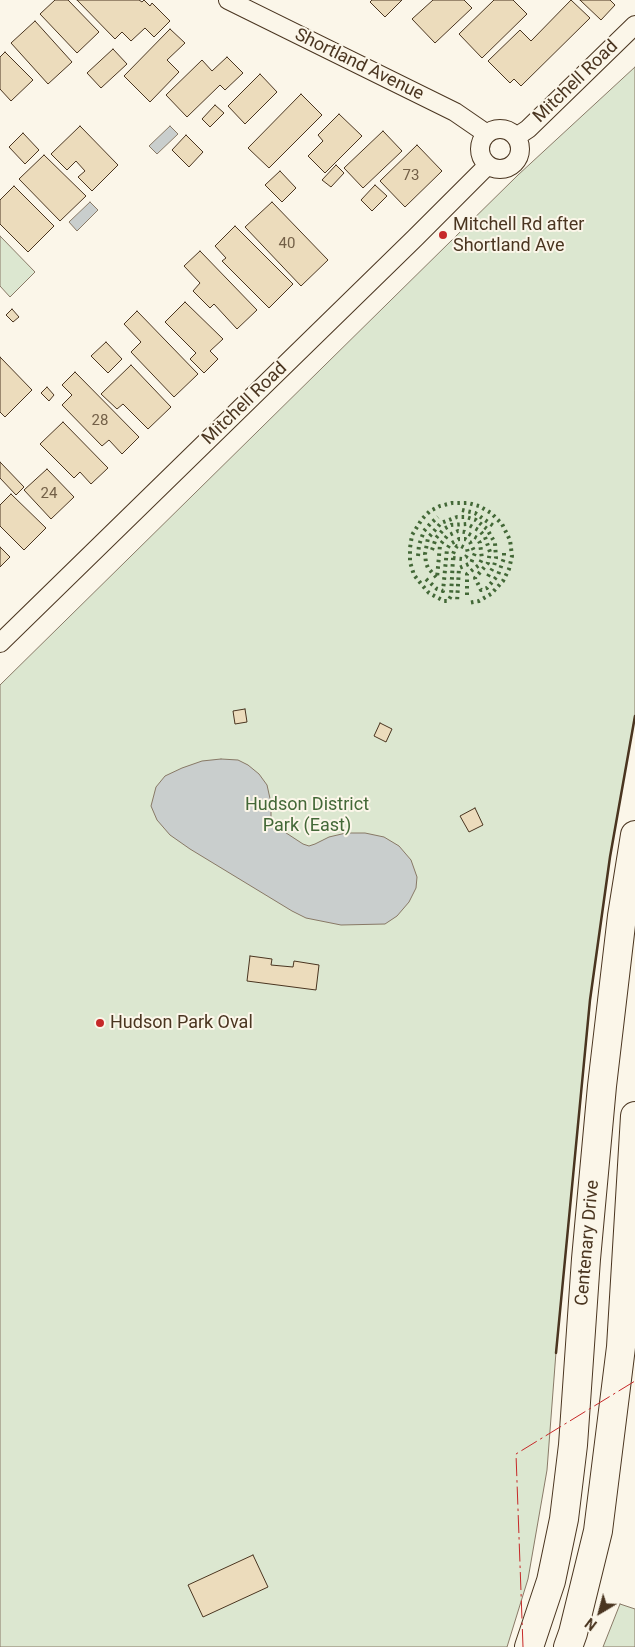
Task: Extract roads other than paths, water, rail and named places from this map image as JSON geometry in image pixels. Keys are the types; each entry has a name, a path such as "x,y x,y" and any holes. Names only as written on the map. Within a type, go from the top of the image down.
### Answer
{"highway":[{"name":"Centenary Drive","path":"529,1647 551,1581 565,1509 573,1445 586,1259 602,1086 622,916 635,836"},
{"path":"568,1647 599,1522 621,1347 635,1116"}],"street":[{"name":"Shortland Avenue","path":"228,0 455,112 487,134"},
{"name":"Mitchell Road","path":"516,137 528,129 635,25"},
{"path":"502,130 510,132 516,137 519,154 512,165 500,169 488,165 481,156 480,150 483,139 487,134 502,130"},
{"name":"Mitchell Road","path":"0,643 488,165"}],"place":[{"name":"Mitchell Rd after Shortland Ave","path":"443,235"},
{"name":"Hudson Park Oval","path":"100,1023"}],"park label":[{"name":"Hudson District Park (East)","path":"307,815"}]}
